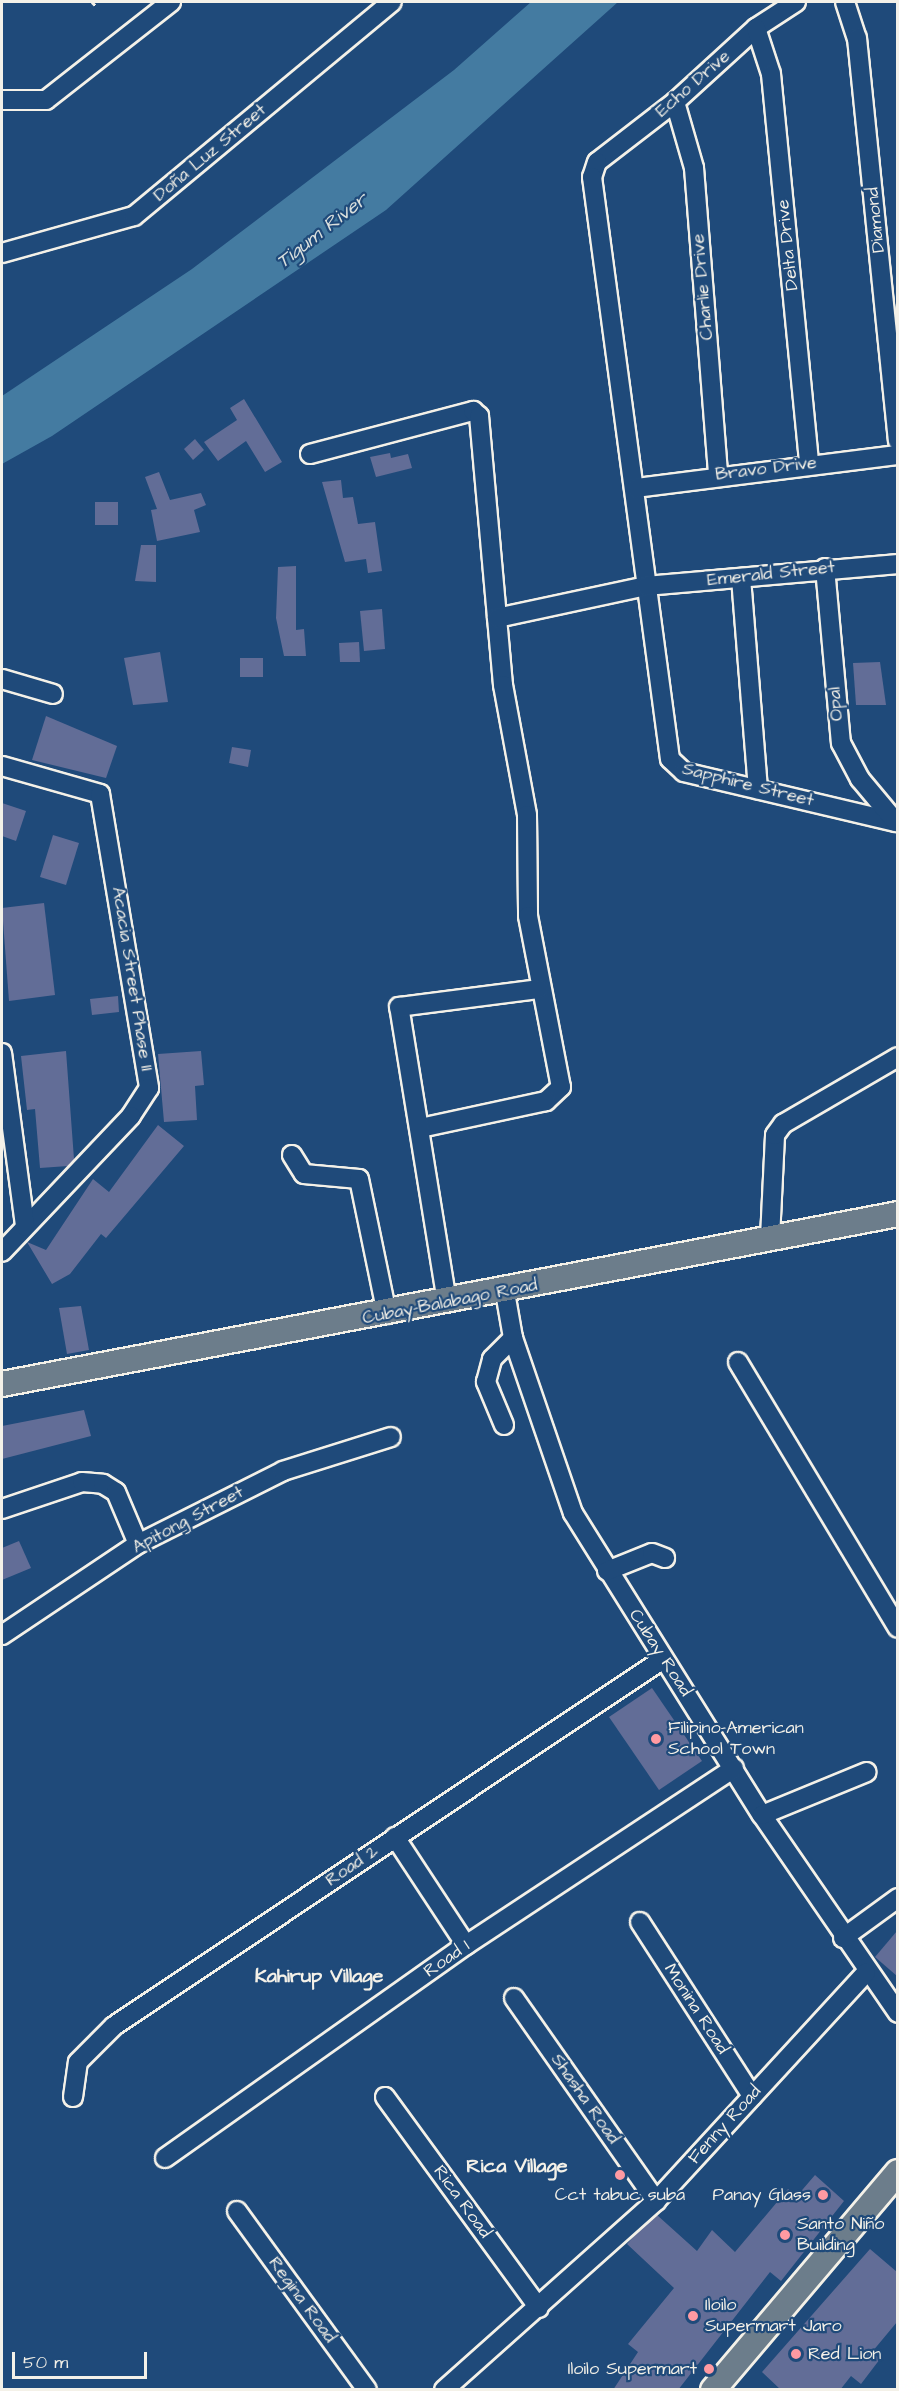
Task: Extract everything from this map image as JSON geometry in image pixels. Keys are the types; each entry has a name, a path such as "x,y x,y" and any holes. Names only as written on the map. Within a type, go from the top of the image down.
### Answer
{"main road":[{"name":"Cubay-Balabago Road","path":"2,1384 505,1292 897,1214"},
{"path":"712,2390 897,2172"}],"street":[{"path":"2,100 46,100 171,2"},
{"name":"Doña Luz Street","path":"2,253 134,216 392,2"},
{"name":"Echo Drive","path":"591,169 675,102 756,28 796,2"},
{"name":"Diamond","path":"844,2 857,38 897,441"},
{"name":"Delta Drive","path":"756,28 771,74 809,464"},
{"name":"Charlie Drive","path":"675,102 694,168 718,474"},
{"name":"Sapphire Street","path":"591,169 636,489 646,586 670,759 684,772 897,823"},
{"path":"310,454 477,412 497,618 526,815 528,916 540,989 560,1067 561,1087 556,1095 420,1128"},
{"name":"Bravo Drive","path":"636,489 718,474 897,455"},
{"name":"Emerald Street","path":"497,618 646,586 825,568 897,564"},
{"name":"Opal","path":"825,568 841,742 860,779 897,823"},
{"path":"741,578 758,789"},
{"path":"2,679 52,694"},
{"name":"Acacia Street Phase II","path":"2,766 100,794 149,1088 131,1116 2,1252"},
{"path":"447,1302 399,1007 540,989"},
{"path":"2,1053 25,1226"},
{"path":"770,1238 775,1135 783,1124 897,1057"},
{"path":"292,1155 304,1174 359,1179 387,1314"},
{"name":"Cubay Road","path":"505,1292 513,1338 541,1406 566,1494 607,1571 762,1815 866,1973 897,2013"},
{"path":"504,1425 486,1382 492,1359 513,1338"},
{"path":"738,1362 894,1616"},
{"name":"Apitong Street","path":"2,1635 138,1544 283,1471 391,1437"},
{"path":"2,1509 82,1482 103,1484 116,1492 138,1544"},
{"path":"607,1571 652,1553 665,1558"},
{"name":"Road 2","path":"73,2097 78,2062 114,2026 663,1659"},
{"name":"Road 1","path":"165,2158 466,1945 734,1768"},
{"path":"762,1815 867,1772"},
{"path":"395,1837 466,1945"},
{"path":"843,1938 897,1898"},
{"name":"Monina Road","path":"640,1922 752,2096"},
{"name":"Fenny Road","path":"444,2390 539,2308 656,2201 866,1973"},
{"name":"Shasha Road","path":"514,1998 656,2201"},
{"name":"Rica Road","path":"385,2097 539,2308"},
{"name":"Regina Road","path":"237,2211 367,2390"}],"path":[{"path":"92,2 96,6"}],"water":[{"name":"Tigum River","path":"531,2 618,2 386,210 52,436 2,464 2,396 192,269 454,70"}],"building":[{"path":"244,399 282,462 265,472 246,441 218,461 204,442 237,420 230,408"},
{"path":"195,439 204,450 193,460 184,449"},
{"path":"390,453 391,458 408,454 412,468 376,477 370,457"},
{"path":"159,472 170,500 201,493 206,505 194,510 200,532 157,541 151,510 157,509 145,477"},
{"path":"341,480 343,498 353,497 358,524 375,522 382,571 368,573 366,559 345,562 322,482"},
{"path":"95,502 118,502 118,525 95,525"},
{"path":"141,545 156,545 156,582 135,581"},
{"path":"296,566 296,630 304,629 306,656 284,656 276,618 278,567"},
{"path":"382,609 385,649 364,651 360,611"},
{"path":"359,642 360,662 340,662 339,643"},
{"path":"160,652 168,702 133,705 124,658"},
{"path":"240,658 263,658 263,677 240,677"},
{"path":"880,662 886,705 856,705 853,663"},
{"path":"46,716 117,746 106,778 32,760"},
{"path":"232,747 251,750 248,767 229,763"},
{"path":"2,803 26,811 16,841 2,836"},
{"path":"53,835 79,843 66,885 40,877"},
{"path":"44,903 55,995 9,1001 2,908"},
{"path":"118,996 119,1012 92,1015 90,999"},
{"path":"66,1051 74,1159 68,1166 40,1168 35,1109 27,1110 21,1056"},
{"path":"201,1051 204,1085 195,1086 197,1120 164,1122 158,1054"},
{"path":"158,1125 184,1146 106,1238 101,1234 70,1274 52,1284 27,1242 46,1250 93,1179 109,1192"},
{"path":"81,1306 89,1350 67,1354 59,1308"},
{"path":"84,1410 91,1436 2,1459 2,1426"},
{"path":"19,1541 31,1568 2,1580 2,1548"},
{"name":"Filipino-American School Town","path":"652,1688 702,1761 659,1790 609,1717"},
{"path":"897,1931 897,1976 875,1957"},
{"name":"Iloilo Supermart Jaro","path":"815,2175 844,2201 781,2281 770,2272 678,2390 613,2390 638,2352 628,2344 674,2288 627,2244 635,2235 657,2215 697,2251 712,2230 735,2252 788,2189 797,2196"},
{"path":"870,2249 897,2272 897,2322 872,2352 880,2359 861,2384 851,2376 840,2390 781,2390 762,2372"}],"place":[{"name":"Filipino-American School Town","path":"656,1739"},
{"name":"Cct tabuc suba","path":"620,2175"},
{"name":"Panay Glass","path":"823,2195"},
{"name":"Santo Niño Building","path":"785,2235"},
{"name":"Iloilo Supermart Jaro","path":"693,2316"},
{"name":"Red Lion","path":"796,2354"},
{"name":"Iloilo Supermart","path":"709,2369"}],"district":[{"name":"Kahirup Village","path":"319,1976"},
{"name":"Rica Village","path":"517,2166"}]}
